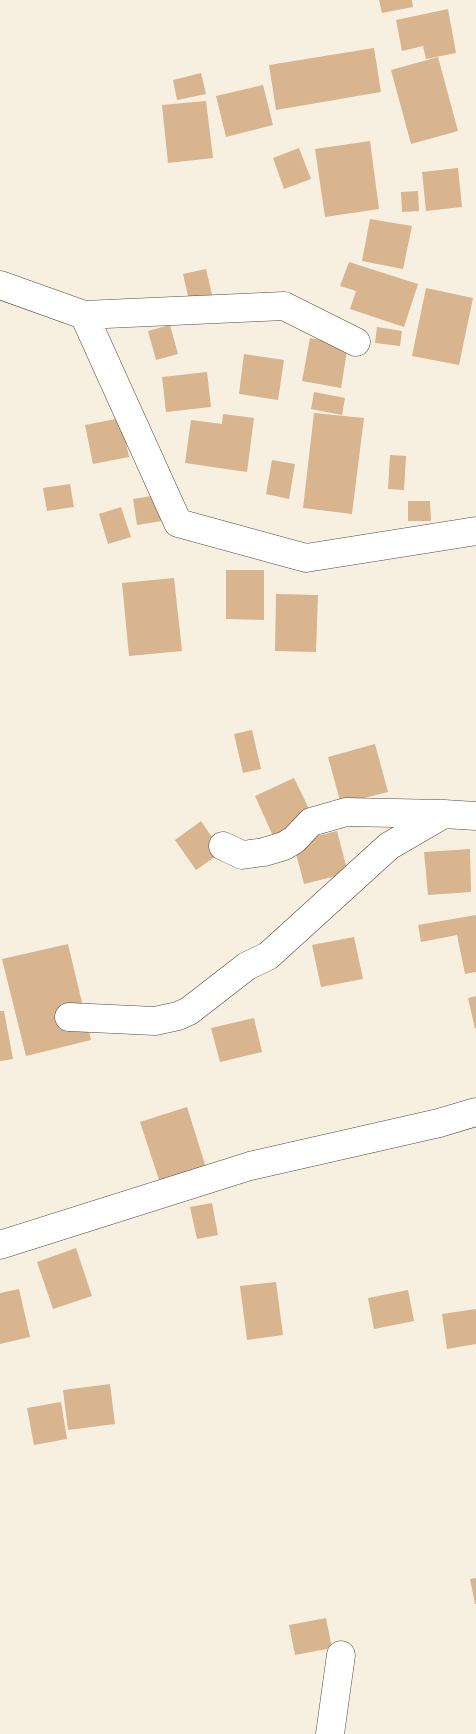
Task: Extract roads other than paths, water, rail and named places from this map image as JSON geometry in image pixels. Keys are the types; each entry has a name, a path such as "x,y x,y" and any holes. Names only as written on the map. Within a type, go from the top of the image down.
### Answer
{"street":[{"path":"0,285 84,315 284,306 356,342"},
{"path":"84,315 178,523 306,558 476,531"},
{"path":"223,846 242,855 264,852 284,846 294,840 312,822 346,812 476,816"},
{"path":"69,1017 154,1021 189,1011 247,966 268,956 390,846 444,814"},
{"path":"0,1245 250,1166 439,1124 476,1112"},
{"path":"330,1734 342,1655"}]}
